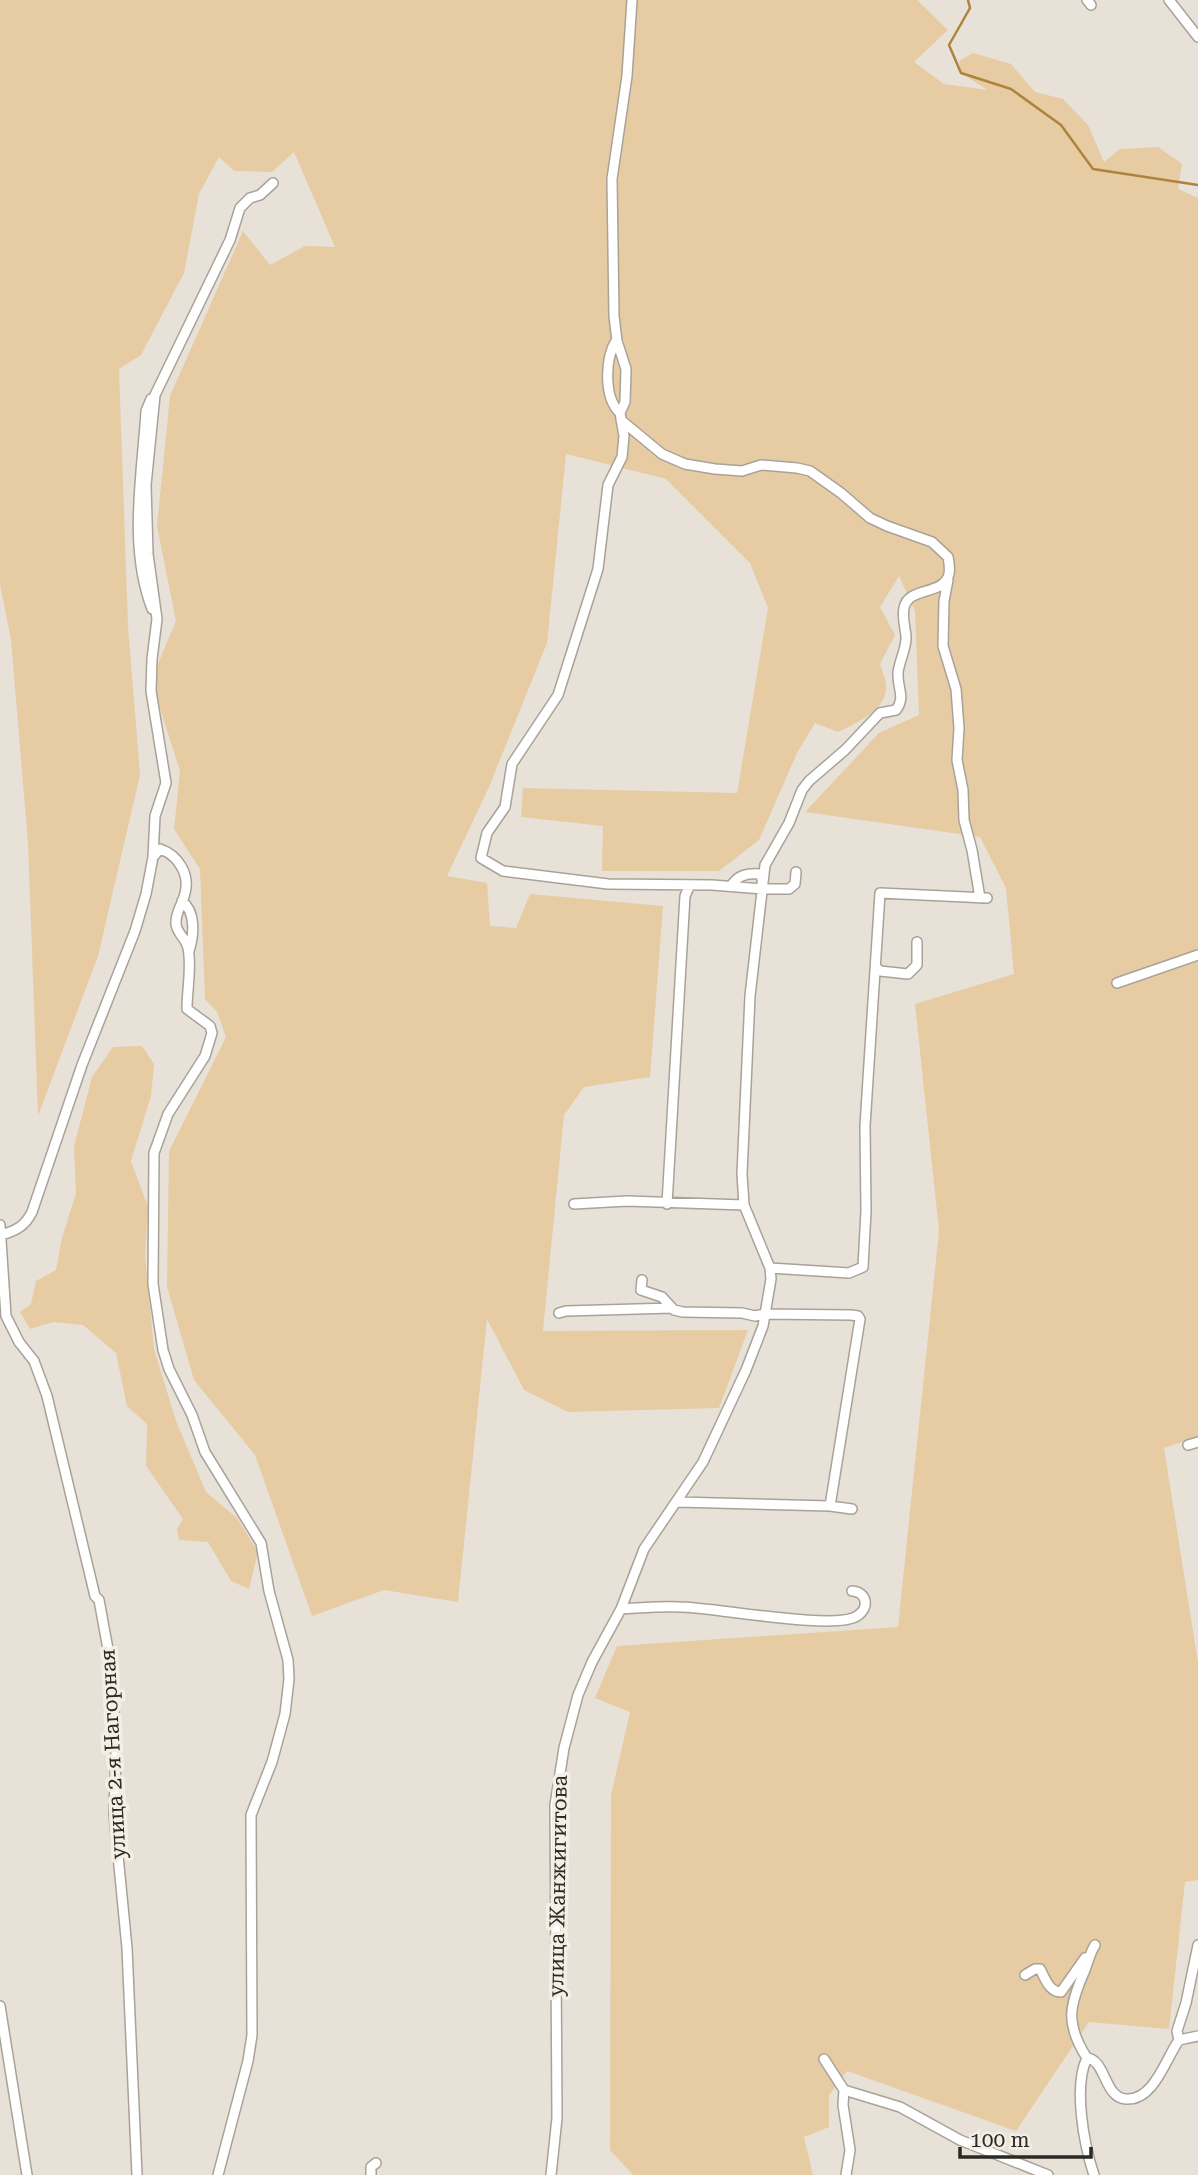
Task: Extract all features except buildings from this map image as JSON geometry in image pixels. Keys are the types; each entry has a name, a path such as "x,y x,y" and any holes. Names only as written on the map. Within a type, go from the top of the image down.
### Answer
{"street":[{"path":"632,0 627,76 612,179 614,316 617,339 626,369 625,402 620,416 624,436 622,457 608,485 601,550 589,599 558,695 512,764 505,807 487,833 481,858 503,871 608,884 760,886 789,889 794,884 796,872"},
{"path":"1169,0 1198,37"},
{"path":"2,1235 18,1230 32,1212 82,1065 135,931 153,857 155,816 166,783 151,691 157,619 146,522 146,485 156,392 230,240 240,208 272,183"},
{"path":"617,339 607,365 615,409 662,454 685,464 715,470 742,471 761,465 810,471 870,518 932,542 948,557 943,646 956,689 959,728 957,760 963,790 964,820 984,898 880,893 864,1145 866,1212 863,1266 855,1272 769,1268 744,1205 742,1174 750,996 760,874 750,873 735,880 731,886"},
{"path":"760,886 769,854 789,823 802,790 880,713 896,710 899,706 902,688 898,676 906,636 904,606 908,598 943,584 949,575"},
{"path":"153,857 160,849 170,852 182,867 186,891 175,921 177,930 186,940 189,952 187,1009 210,1026 212,1032 205,1056 168,1114 154,1153 153,1284 165,1359 192,1415 205,1452 261,1543 269,1591 288,1660 289,1679 285,1714 272,1762 251,1815 252,2035 248,2061 218,2175"},
{"path":"667,1204 685,896 690,885"},
{"path":"182,901 187,905 193,922 193,940 189,952"},
{"path":"876,967 880,971 908,974 917,965 916,942"},
{"path":"1117,983 1198,955"},
{"path":"574,1204 627,1201 744,1205"},
{"name":"улица 2-я Нагорная","path":"0,1224 6,1316 19,1342 34,1360 47,1396 84,1557 95,1596 99,1600 110,1656 116,1753 114,1814 127,1948 137,2175"},
{"name":"улица Жанжигитова","path":"551,2175 557,2118 556,1788 564,1748 578,1695 592,1662 621,1609 644,1549 703,1462 760,1337 771,1279 769,1268"},
{"path":"642,1280 641,1290 662,1297 672,1308"},
{"path":"559,1313 672,1308 683,1312 743,1312 755,1316 859,1316 830,1506"},
{"path":"1188,1445 1198,1442"},
{"path":"677,1502 830,1506 852,1509"},
{"path":"621,1609 681,1606 810,1620 851,1619 865,1608 865,1601 859,1591 852,1591"},
{"path":"1025,1975 1040,1969 1051,1988 1061,1992 1094,1947 1074,1994 1071,2009 1074,2029 1087,2059 1096,2062 1116,2095 1123,2099 1133,2099 1154,2083 1179,2040 1177,2031 1198,1945"},
{"path":"0,2006 27,2175"},
{"path":"1179,2040 1198,2036"},
{"path":"824,2059 844,2090 843,2105 850,2150 846,2175"},
{"path":"1087,2059 1080,2074 1083,2132 1094,2175"},
{"path":"844,2090 901,2107 960,2140 1048,2175"},
{"path":"371,2175 371,2167 376,2163"}],"shaded area":[{"path":"0,0 917,0 948,30 914,62 944,84 988,90 961,73 959,61 973,53 1011,64 1035,92 1063,99 1088,125 1104,162 1120,149 1158,147 1182,164 1178,189 1198,198 1198,1437 1164,1448 1198,1663 1198,1880 1185,1882 1169,2029 1089,2022 1016,2131 847,2071 829,2095 829,2127 804,2137 813,2175 633,2175 610,2150 611,1795 630,1712 595,1698 617,1646 898,1627 939,1231 915,1004 1014,974 1006,888 980,837 805,812 879,733 919,715 915,611 899,576 880,607 895,635 880,664 886,686 882,702 869,715 838,732 815,723 797,753 759,840 719,871 602,871 603,826 521,817 523,788 737,793 768,608 750,563 666,479 566,454 547,643 489,787 447,876 487,883 490,926 516,928 530,894 663,906 650,1077 584,1087 564,1115 543,1331 748,1330 719,1408 568,1412 524,1390 487,1319 458,1602 384,1590 312,1616 255,1455 194,1380 167,1287 169,1151 226,1037 217,1012 205,999 200,869 174,829 180,771 151,680 176,621 157,526 170,396 243,231 270,265 305,246 335,247 294,152 272,172 234,171 219,157 199,194 184,273 141,355 119,369 128,626 140,775 98,956 38,1116 28,842 11,640 0,584"},
{"path":"142,1046 154,1064 151,1096 131,1161 148,1207 145,1255 154,1349 176,1421 206,1492 237,1518 258,1552 249,1589 231,1581 208,1542 179,1540 177,1529 183,1519 146,1466 147,1424 127,1406 116,1353 83,1325 53,1322 30,1329 20,1312 31,1304 36,1281 56,1270 62,1238 76,1193 74,1146 92,1077 113,1047"}],"waterway":[{"path":"968,0 970,8 949,45 961,73 1011,89 1061,125 1093,169 1198,185"}]}
